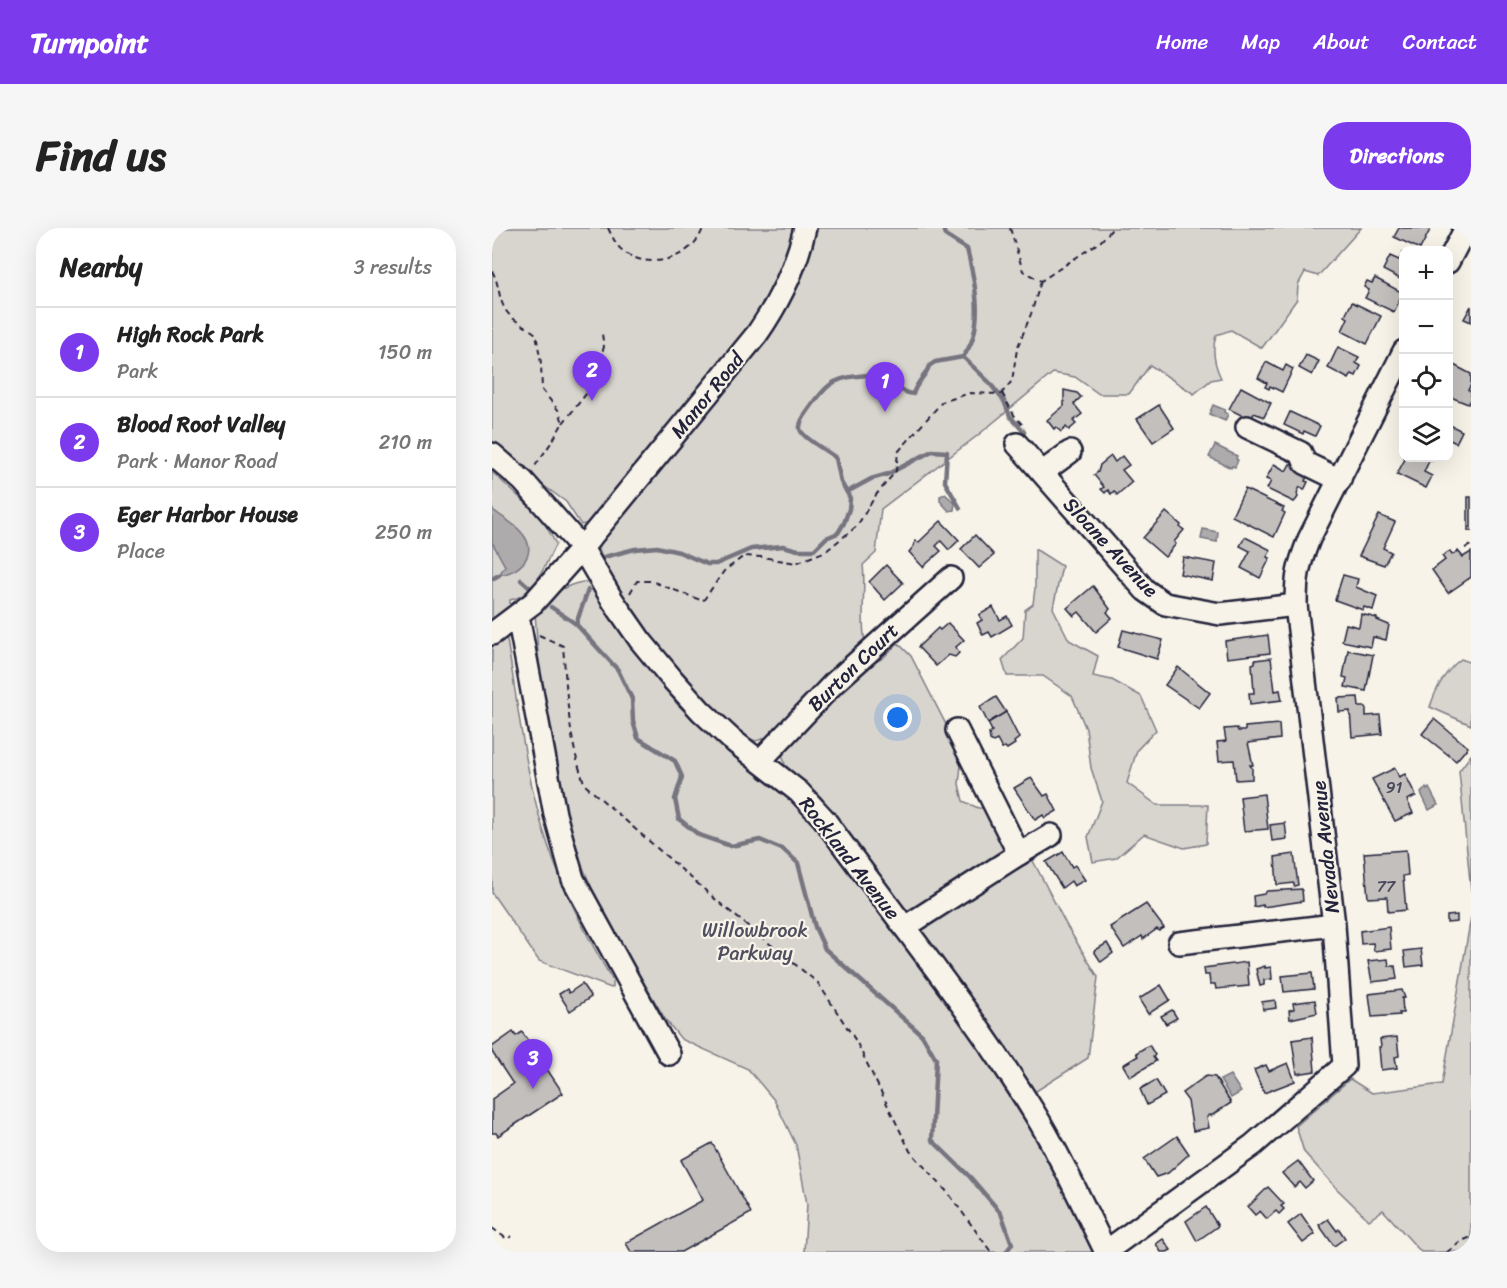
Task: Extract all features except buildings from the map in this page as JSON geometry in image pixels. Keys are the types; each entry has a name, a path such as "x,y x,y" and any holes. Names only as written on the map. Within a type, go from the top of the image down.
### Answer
{"street":[{"name":"Manor Road","path":"492,634 533,603 582,548 769,317 790,279 801,249 805,228"},
{"path":"1453,254 1466,228"},
{"name":"Nevada Avenue","path":"1106,1252 1253,1145 1344,1066 1334,925 1296,605 1297,568 1309,539 1402,354"},
{"path":"1246,427 1301,453 1305,463 1342,475"},
{"name":"Sloane Avenue","path":"1017,444 1145,590 1165,604 1220,614 1296,605"},
{"path":"1043,472 1070,452"},
{"name":"Rockland Avenue","path":"492,454 523,481 582,548 613,601 673,680 701,711 799,792 824,819 956,996 1033,1110 1106,1252"},
{"name":"Burton Court","path":"760,761 834,683 951,578"},
{"path":"518,616 555,814 573,879 669,1054"},
{"path":"957,730 1019,854"},
{"path":"905,927 1051,835"},
{"path":"1179,944 1334,925"}],"path":[{"path":"608,228 615,244 628,254 646,261 669,260 686,250 701,234 703,228"},
{"path":"1010,228 1023,271 1041,281"},
{"path":"627,597 637,581 651,581 703,601 724,571 744,556 796,563 826,551 856,526 876,495 896,471 898,452 942,402 970,393 1001,393 1012,381 1017,349 1041,281 1101,241 1113,228"},
{"path":"492,271 505,309 513,318 536,334 541,363 542,390 559,411 561,426"},
{"path":"531,471 561,426 591,390 604,347 603,334"},
{"path":"1001,393 1014,415 1027,430 1017,444"},
{"path":"1465,548 1471,546"},
{"path":"539,635 563,646 570,726 577,762 585,785 722,905 818,983 856,1041 910,1151 949,1194 991,1252"},
{"path":"492,1228 507,1239 512,1236"},
{"path":"1447,1252 1462,1240 1471,1237"}],"green space":[{"path":"492,228 795,228 773,299 592,522 581,525 566,502 492,448"},
{"path":"814,228 1361,228 1318,276 1305,272 1298,285 1297,299 1262,348 1231,330 1216,335 1214,356 1221,378 1211,380 1194,394 1150,365 1129,394 1099,394 1075,377 1053,373 977,436 881,509 876,553 863,565 865,642 765,738 756,741 748,738 700,698 668,663 618,588 603,562 599,549 602,539 649,481"},
{"path":"492,472 541,517 556,544 533,586 519,597 510,600 510,609 492,621"},
{"path":"1035,549 1062,566 1053,608 1069,640 1098,656 1093,676 1112,680 1141,696 1156,730 1137,750 1127,783 1157,805 1208,805 1206,844 1184,848 1144,834 1116,858 1093,862 1088,837 1102,801 1091,768 1086,729 1072,696 1043,676 1007,676 1002,660 1023,638 1025,610 1033,604"},
{"name":"Willowbrook Parkway","path":"583,582 590,583 597,589 677,704 729,753 794,802 816,823 875,908 948,1002 983,1055 1034,1135 1094,1252 804,1252 807,1204 796,1145 774,1100 748,1069 681,1039 665,1019 601,909 584,870 560,795 541,692 535,613 562,589"},
{"path":"506,634 523,740 540,819 554,863 569,898 613,981 611,988 539,961 492,893 492,644"},
{"path":"898,643 911,656 962,756 959,784 963,801 978,808 993,808 1010,850 908,912 871,871 821,797 785,765 782,753 784,746 792,736 867,667 883,658"},
{"path":"1461,659 1471,663 1471,725 1430,707 1442,680"},
{"path":"1471,755 1471,891 1459,771"},
{"path":"1030,855 1068,928 1098,977 1088,1058 1033,1093 919,930"},
{"path":"1471,917 1471,1252 1421,1252 1383,1210 1369,1220 1337,1189 1304,1152 1296,1126 1350,1079 1372,1093 1442,1084"}],"shaded area":[{"path":"1213,405 1225,410 1224,412 1228,414 1225,421 1209,414"},
{"path":"1215,445 1237,456 1235,467 1231,468 1209,457"},
{"path":"945,494 955,503 954,510 949,511 940,501 940,496"},
{"path":"492,509 522,533 529,548 525,561 520,566 499,575 505,566 492,542"},
{"path":"1203,529 1218,532 1217,542 1201,539"},
{"path":"1426,788 1427,790 1429,788 1438,805 1429,810 1421,793"},
{"path":"1230,1075 1241,1092 1231,1098 1220,1080"}],"waterway":[{"path":"604,557 635,549 657,547 679,552 707,564 716,564 751,549 783,546 798,550 814,550 826,538 838,533 849,509 850,498 841,482 836,458 805,436 800,429 801,423 824,390 842,379 878,375 913,394 929,366 935,362 963,357 970,345 976,318 977,304 973,276 967,249 945,235 943,228"},
{"path":"963,357 988,381 1004,401 1010,416 1024,432"},
{"path":"847,492 932,451 947,452 945,482 960,508"},
{"path":"492,579 499,575"},
{"path":"521,580 529,587"},
{"path":"576,624 588,590"},
{"path":"551,607 576,624 618,670 632,699 633,721 638,738 675,761 682,777 675,799 679,819 699,835 731,846 760,840 784,850 798,863 815,927 825,949 922,1035 936,1059 932,1140 970,1177 1001,1213 1012,1244 1006,1252"}],"place":[{"name":"Blood Root Valley","path":"592,401"},
{"name":"High Rock Park","path":"885,412"},
{"name":"Eger Harbor House","path":"533,1089"}]}
